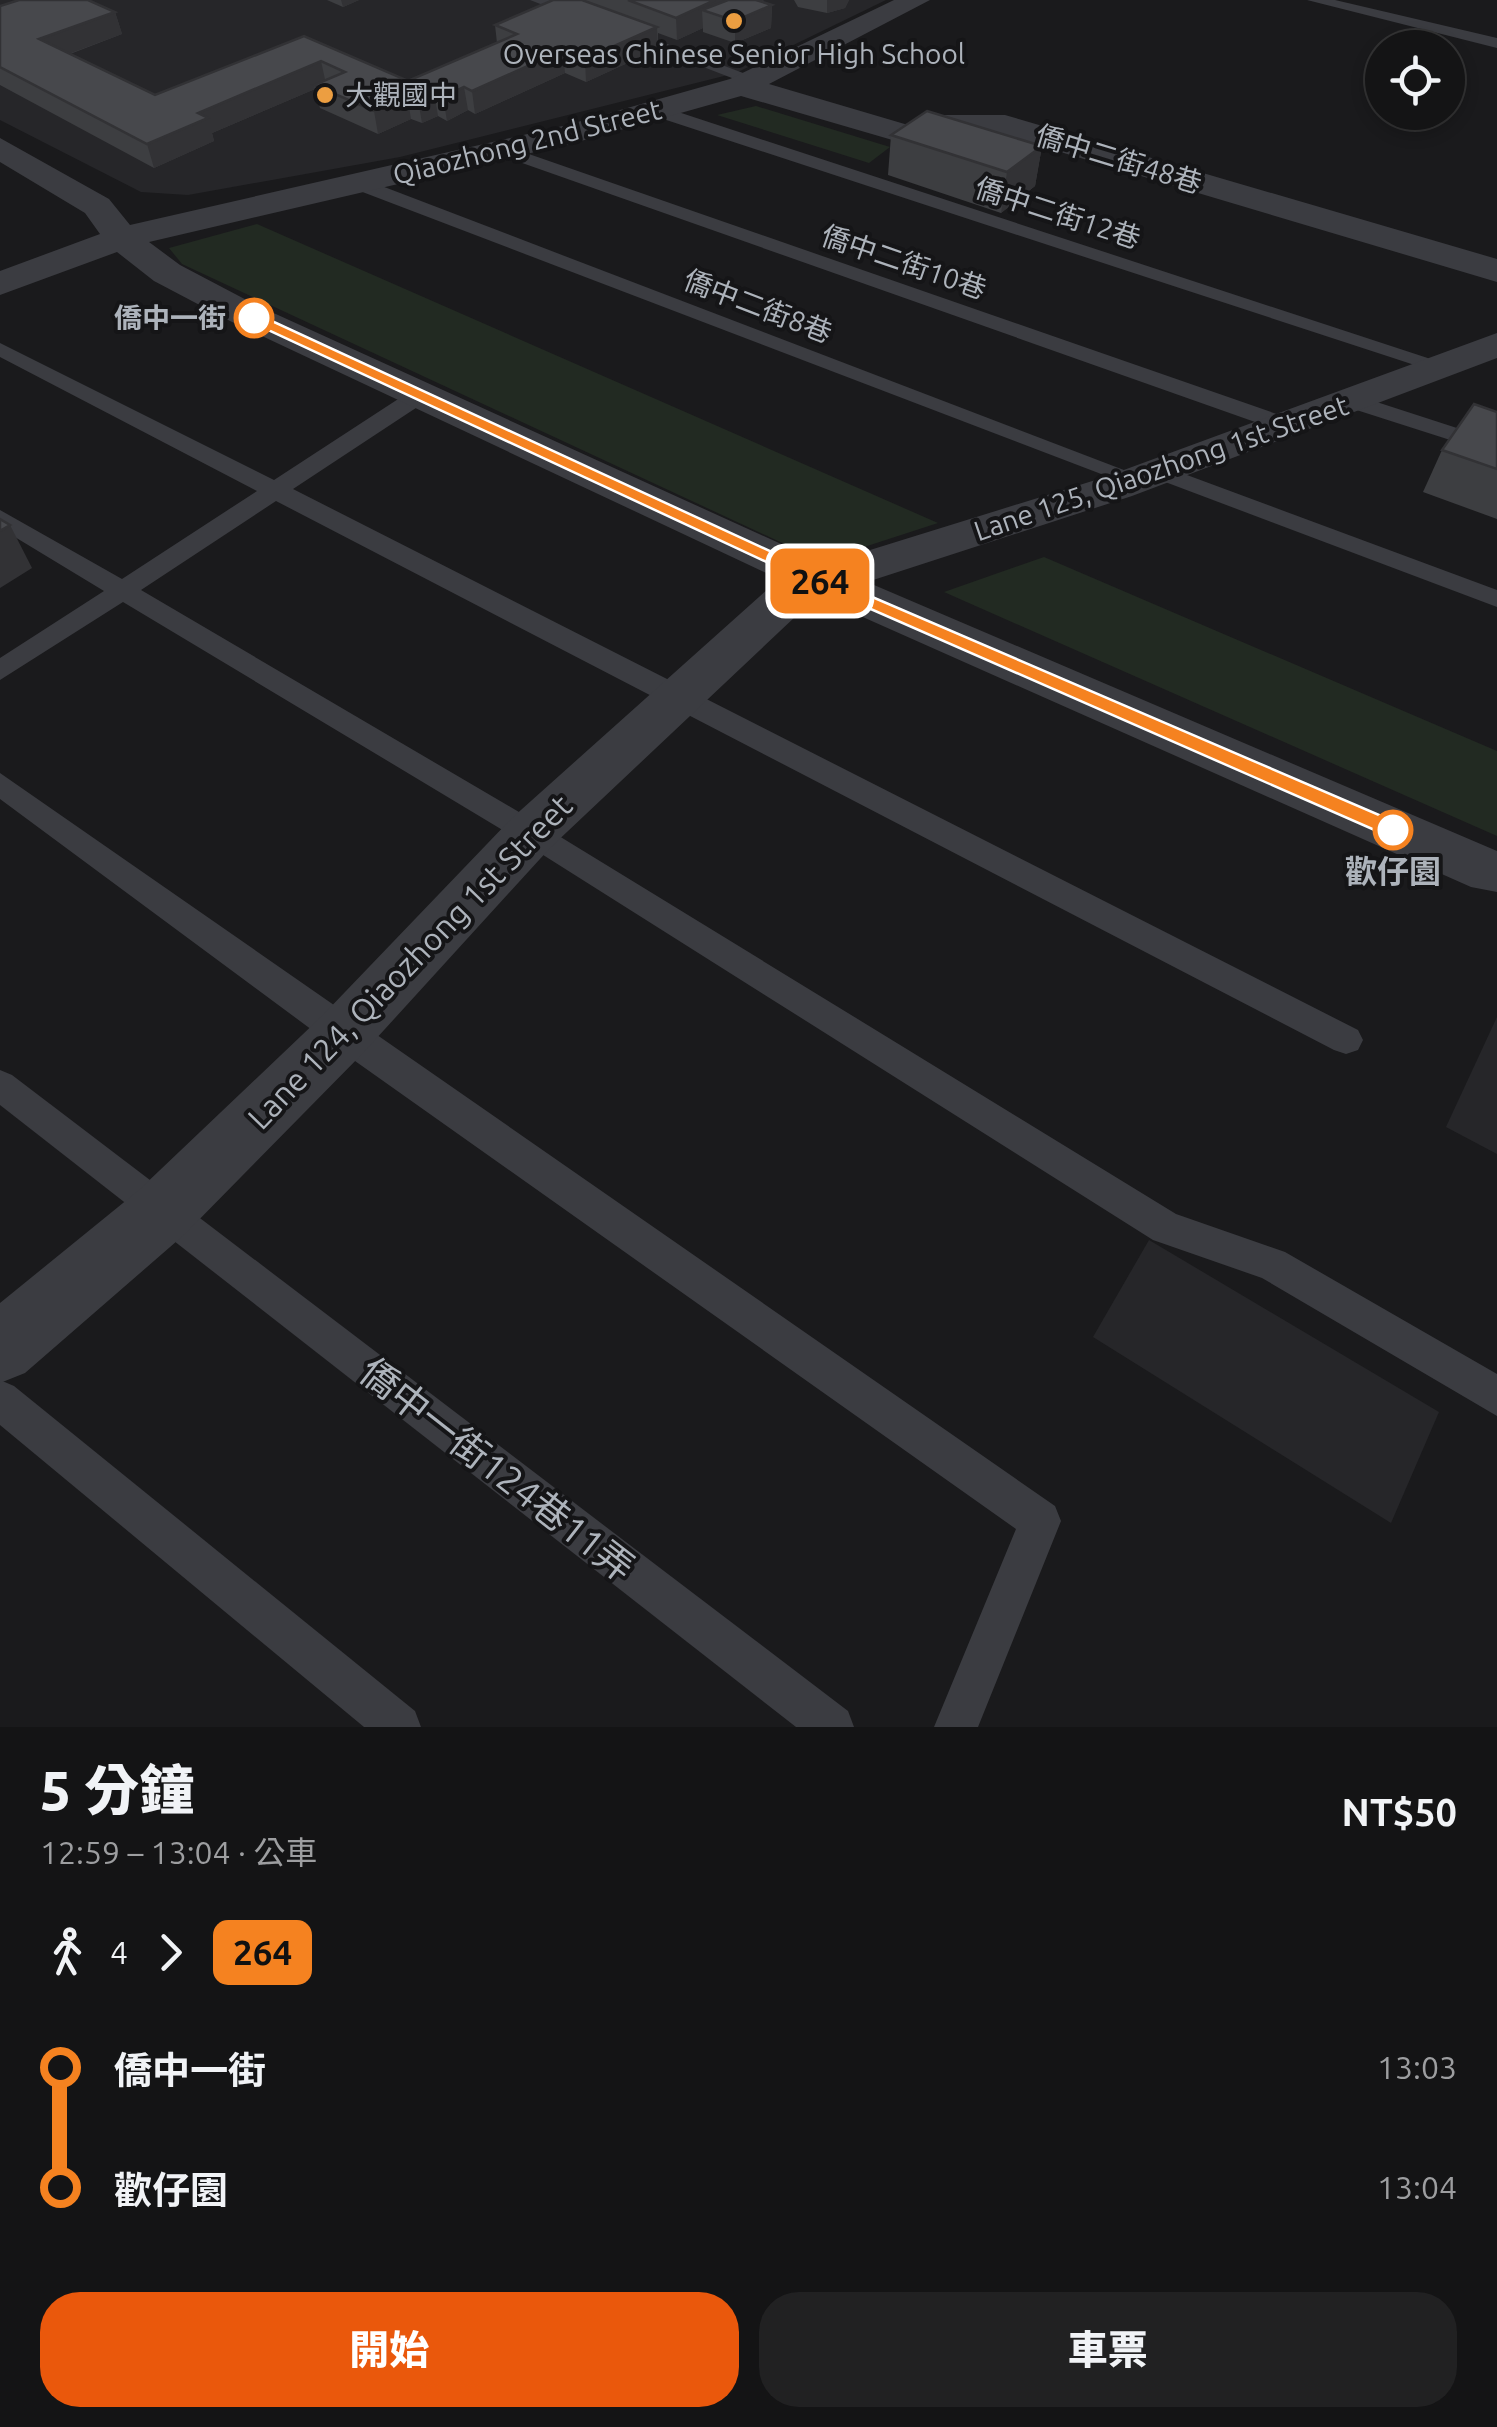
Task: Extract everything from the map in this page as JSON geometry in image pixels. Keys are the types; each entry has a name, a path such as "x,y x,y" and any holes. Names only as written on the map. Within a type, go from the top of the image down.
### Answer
{"street":[{"name":"Qiaozhong 2nd Street","path":"0,284 121,238 503,150 749,84 916,0"},
{"name":"僑中二街48巷","path":"749,84 914,136 929,124 1005,125 1497,271"},
{"path":"0,148 97,206 121,238 182,281 822,582 1494,873"},
{"name":"Lane 125, Qiaozhong 1st Street","path":"822,582 1149,476 1497,345"},
{"path":"1444,367 1497,382"},
{"name":"Lane 124, Qiaozhong 1st Street","path":"0,1348 162,1212 343,1034 531,833 797,589 822,582"}],"lane":[{"path":"538,0 749,84"},
{"path":"1316,0 1497,43"},
{"name":"僑中二街12巷","path":"654,110 1444,367"},
{"name":"僑中二街10巷","path":"503,150 1286,425"},
{"name":"僑中二街8巷","path":"359,184 1149,476 1497,599"},
{"path":"0,349 1346,1040"},
{"path":"0,671 420,395"},
{"path":"1352,400 1497,448"},
{"path":"0,518 531,833 1166,1228 1272,1264 1497,1396"},
{"path":"0,784 343,1034 1040,1520 956,1727"},
{"name":"僑中一街124巷11弄","path":"0,1084 832,1727"},
{"path":"0,1400 399,1727"}],"shaded area":[{"name":"大觀國中","path":"0,0 886,0 736,73 400,157 188,195 141,192 0,120"},
{"path":"756,106 890,147 869,163 717,115"},
{"path":"257,224 938,523 821,561 182,264 169,248"},
{"path":"1044,557 1497,751 1497,836 944,592"},
{"path":"1497,1017 1497,1154 1446,1127"},
{"path":"1149,1240 1439,1412 1391,1523 1093,1337"}],"building":[{"path":"19,0 88,0 115,12 39,39 155,95 304,36 408,81 517,34 495,25 553,0 582,0 657,27 585,59 563,50 472,91 464,87 443,97 434,92 418,100 407,95 374,111 314,85 345,72 321,61 198,113 208,118 147,144 0,67 0,6"},
{"path":"628,0 715,0 676,18"},
{"path":"728,0 756,0 772,5 735,21 702,10"},
{"path":"927,111 1042,146 1007,172 891,135"},
{"path":"1474,404 1497,412 1497,469 1442,450"}],"bus line":[{"name":"264","path":"254,318 822,582 1393,830"}],"place":[{"name":"Overseas Chinese Senior High School","path":"734,21"},
{"name":"大觀國中","path":"325,95"},
{"name":"僑中一街","path":"254,318"},
{"name":"歡仔園","path":"1393,830"}]}
